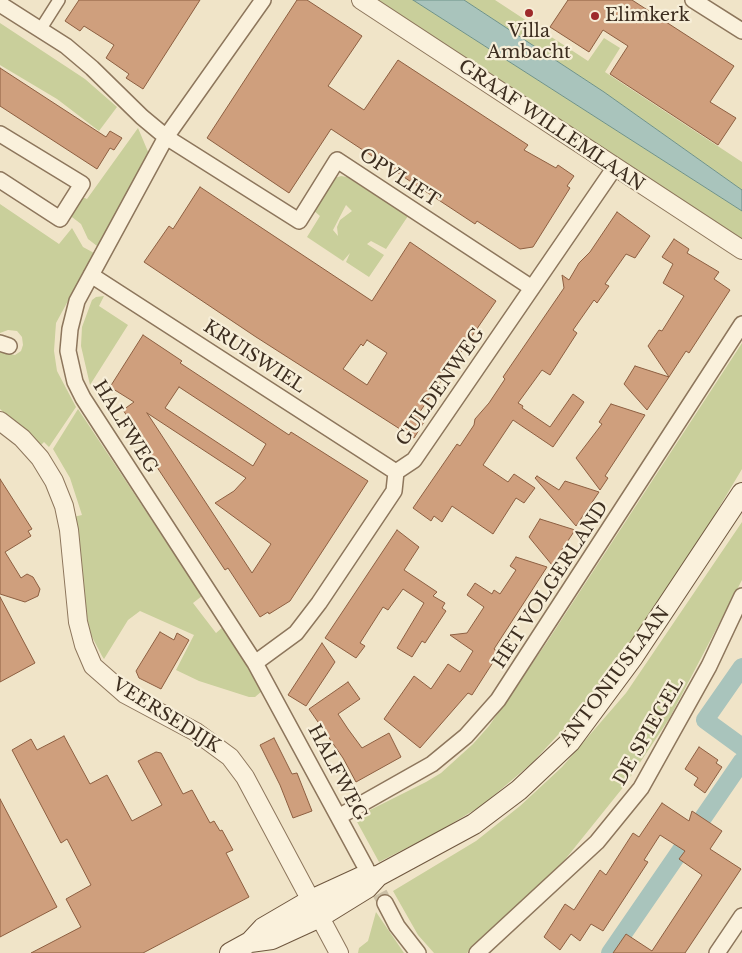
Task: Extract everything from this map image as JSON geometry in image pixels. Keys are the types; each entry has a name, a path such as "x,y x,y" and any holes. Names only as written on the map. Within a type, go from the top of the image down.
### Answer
{"main road":[{"name":"ANTONIUSLAAN","path":"230,953 250,942 272,939 315,908 367,888 372,872 474,824 519,790 570,742 633,657 742,493"}],"street":[{"path":"40,30 60,0"},
{"name":"HALFWEG","path":"263,0 166,137 77,301 70,329 68,351 75,382 85,400 255,663 372,872"},
{"name":"GRAAF WILLEMLAAN","path":"361,0 742,250"},
{"path":"693,0 742,31"},
{"path":"0,4 92,68 166,137"},
{"path":"0,134 82,184 60,219 0,180"},
{"name":"OPVLIET","path":"166,137 299,221 337,160 532,288"},
{"name":"GULDENWEG","path":"255,663 286,642 304,623 394,491 396,472 414,460 615,167"},
{"name":"KRUISWIEL","path":"91,275 396,472"},
{"name":"HET VOLGERLAND","path":"340,816 438,760 466,736 498,700 742,324"},
{"name":"VEERSEDIJK","path":"0,421 40,458 54,480 64,506 69,530 78,622 84,645 93,666 124,694 196,732 230,757 245,777 339,953"},
{"name":"DE SPIEGEL","path":"477,953 597,842 641,788 709,666 742,596"},
{"path":"385,902 396,926 418,953"},
{"path":"717,953 742,916"}],"green space":[{"path":"373,0 413,0 742,211 742,243"},
{"path":"464,0 495,0 588,61 604,38 620,48 605,72 742,162 742,190 604,92"},
{"path":"0,23 85,79 117,107 99,131 57,99 0,65"},
{"path":"138,128 149,154 97,246 88,239 81,224 68,214 80,196 87,199"},
{"path":"347,177 408,216 386,249 371,241 367,244 384,255 369,277 346,262 350,253 343,261 307,237 320,216 313,210 335,178","holes":["346,205 352,211 340,220 337,227 338,236 333,230"]},
{"path":"0,204 59,244 72,228 83,247 94,253 56,323 54,351 57,371 76,407 49,447 44,442 39,447 0,409 0,352 15,355 21,351 23,345 22,337 17,331 8,330 0,333"},
{"path":"104,296 99,306 128,325 90,385 81,346 82,327 92,300 96,297"},
{"path":"742,343 742,469 711,521 612,670 581,710 532,763 481,806 436,833 379,862 356,820 360,815 441,773 473,744 489,726 547,642"},
{"path":"78,409 202,596 193,603 216,633 223,627 262,691 255,697 249,697 199,681 176,670 194,635 140,611 128,620 104,659 102,656 90,633 85,605 73,517 82,515 70,478 53,449"},
{"path":"742,522 742,580 669,719 625,785 559,867 467,953 434,953 418,935 393,891 476,841 520,806 562,767 626,693"},
{"path":"376,912 404,953 358,953 359,948 368,941"}],"water":[{"path":"413,0 464,0 604,92 742,190 742,211"}],"building":[{"path":"79,0 200,0 143,89 126,78 129,74 106,58 114,45 84,26 80,31 65,21"},
{"path":"297,0 307,0 362,36 328,86 364,110 398,60 528,145 524,150 556,168 558,165 574,176 567,186 570,188 533,247 520,249 477,221 475,224 331,129 289,193 207,138"},
{"path":"568,0 632,0 734,66 710,102 736,118 718,145 610,74 628,46 603,30 589,52 550,27"},
{"path":"0,68 106,137 110,131 122,138 114,150 110,148 97,169 0,106"},
{"path":"200,187 372,301 410,242 496,301 417,416 424,422 414,438 256,337 144,262 169,226 173,229","holes":["367,340 387,353 367,385 343,369 361,344 363,346"]},
{"path":"617,212 650,236 635,258 626,254 605,284 609,286 597,303 594,300 573,330 577,333 550,375 542,370 518,403 523,406 522,408 550,427 573,394 584,402 553,447 513,420 483,465 508,482 514,474 535,488 524,503 516,498 493,534 452,506 442,522 434,516 431,521 413,508 457,444 460,446 474,425 475,419 489,403 505,379 503,377 564,288 562,275 569,280 579,263 590,252"},
{"path":"674,239 689,249 687,253 719,272 714,279 730,290 689,353 686,351 669,377 648,346 659,330 662,331 684,296 663,283 673,264 662,257"},
{"path":"143,335 182,361 180,363 289,435 291,432 368,481 290,601 269,614 268,612 260,617 228,568 225,570 143,446 146,444 123,410 134,402 110,387","holes":["179,387 266,444 253,466 165,408","147,413 246,478 234,491 215,503 271,544 252,573"]},
{"path":"635,366 669,377 647,410 624,384"},
{"path":"611,404 645,415 605,476 608,478 600,490 576,458 602,424 599,422"},
{"path":"537,476 559,490 565,481 599,492 576,526 535,478"},
{"path":"0,479 32,529 28,531 31,536 5,552 21,578 27,574 33,577 40,589 38,596 25,602 0,594"},
{"path":"540,519 575,530 552,565 529,537"},
{"path":"397,530 419,547 404,570 437,592 433,596 445,603 442,608 446,611 425,643 422,641 412,657 397,648 424,603 403,589 388,610 383,607 360,643 365,646 356,658 325,638"},
{"path":"516,557 547,567 494,649 499,653 472,695 468,693 420,748 384,719 414,676 431,689 448,664 460,672 473,651 450,635 467,633 484,607 467,595 475,583 492,594 494,590 500,594 516,570 510,566"},
{"path":"0,597 35,663 0,682"},
{"path":"160,632 174,640 177,633 189,640 161,689 139,678 136,671"},
{"path":"322,643 335,662 306,706 288,695"},
{"path":"348,682 360,699 338,714 348,729 362,748 389,733 401,757 356,782 343,758 309,709"},
{"path":"64,736 90,784 107,775 132,821 162,805 138,761 156,752 161,753 183,794 192,790 210,823 214,821 220,831 222,830 233,850 226,853 249,897 143,953 31,953 81,927 66,899 91,885 67,839 61,843 12,750 31,739 37,750"},
{"path":"274,738 292,774 297,773 312,811 293,818 280,785 260,745"},
{"path":"699,747 718,760 716,763 722,767 705,793 694,785 698,778 685,769"},
{"path":"0,799 57,907 0,937"},
{"path":"662,803 689,821 692,811 722,831 710,849 741,869 685,953 613,953 626,934 652,951 702,875 679,859 685,851 660,835 644,860 648,862 603,931 591,924 580,941 571,934 560,950 544,937 565,904 574,910 600,870 606,875 633,833 639,837"}],"waterway":[{"path":"742,667 705,720 742,747"},
{"path":"610,953 742,761"}],"tunnel":[{"path":"369,873 385,903"}],"place":[{"name":"Villa Ambacht","path":"529,13"},
{"name":"Elimkerk","path":"595,16"}]}
